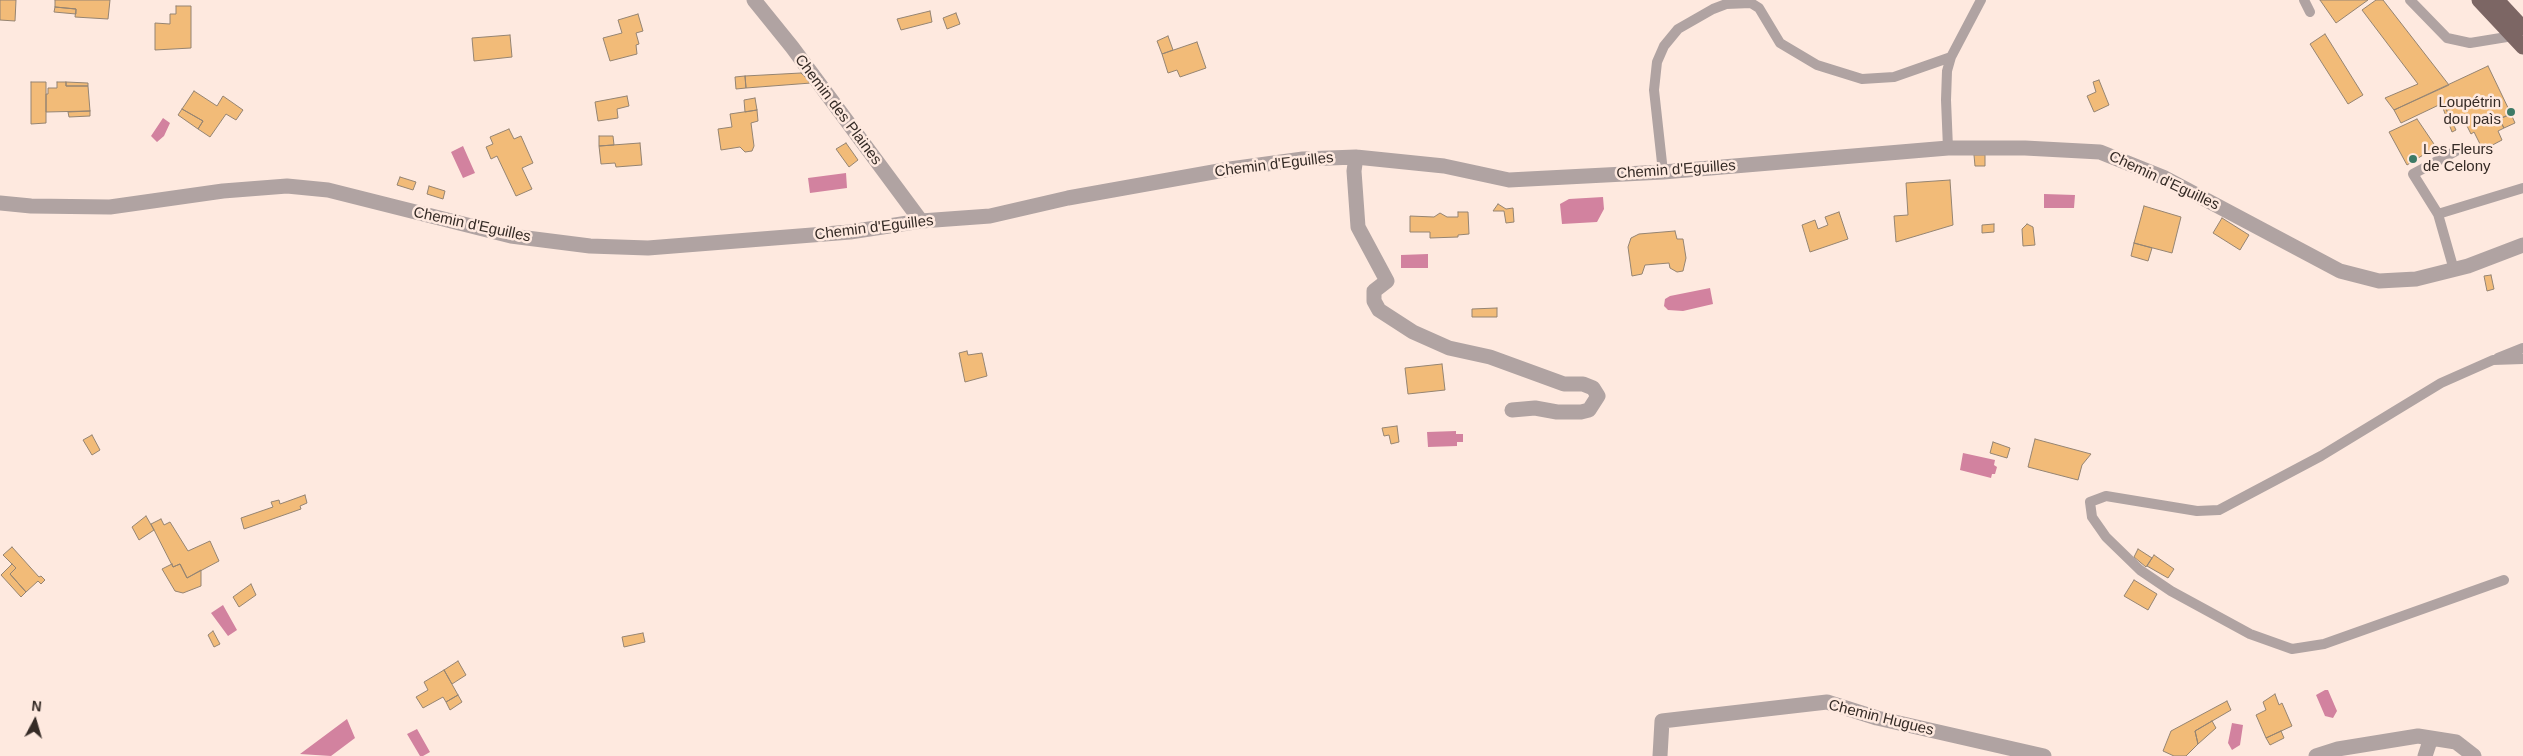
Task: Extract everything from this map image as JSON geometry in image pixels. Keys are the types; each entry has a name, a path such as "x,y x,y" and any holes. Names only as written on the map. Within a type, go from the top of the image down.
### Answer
{"main road":[{"path":"2480,0 2518,32"},
{"path":"2498,0 2518,32 2523,48"}],"street":[{"name":"Chemin des Plaines","path":"754,0 792,47 921,222"},
{"name":"Chemin d'Eguilles","path":"0,203 32,206 110,207 223,191 287,186 328,190 511,236 590,246 648,248 850,232 921,222 990,216 1068,198 1230,169 1304,160 1356,157 1444,166 1509,180 1663,172 1948,148 2100,152 2165,178 2340,271 2379,281 2416,279 2454,270 2523,245"},
{"path":"1356,157 1354,171 1358,226 1387,281 1374,291 1374,301 1379,310 1413,332 1449,348 1490,357 1558,382 1583,384 1592,388 1598,396 1589,410 1581,412 1535,408 1512,410"},
{"name":"Chemin Hugues","path":"1660,756 1662,721 1827,702 1877,718 2044,756"},
{"path":"2316,756 2338,749 2418,736 2456,742 2474,756"},
{"path":"2425,756 2431,738"}],"lane":[{"path":"1948,148 1946,88 1951,57 1981,0"},
{"path":"2304,0 2310,12"},
{"path":"2410,0 2448,38 2470,43 2518,32"},
{"path":"1663,172 1654,90 1657,62 1664,46 1678,29 1713,8 1726,4 1751,3 1759,8 1780,43 1817,65 1862,79 1894,76 1951,57"},
{"path":"2454,270 2438,214 2413,174 2456,151"},
{"path":"2438,214 2523,188"},
{"path":"2504,580 2324,644 2292,649 2250,634 2171,591 2140,570 2106,537 2092,517 2090,502 2106,496 2197,511 2219,510 2321,456 2441,383 2523,348"},
{"path":"2493,360 2523,359"}],"shaded area":[{"path":"163,118 170,123 164,136 157,142 151,136"},
{"path":"463,146 475,173 463,178 451,152"},
{"path":"846,173 847,188 810,193 808,178"},
{"path":"2044,194 2075,195 2074,208 2044,208"},
{"path":"1603,197 1604,209 1597,222 1562,224 1560,204 1569,199"},
{"path":"1428,254 1428,268 1401,268 1401,255"},
{"path":"1710,288 1713,304 1683,311 1668,310 1664,306 1665,299 1670,296"},
{"path":"1456,431 1456,434 1463,434 1463,442 1457,442 1457,446 1428,447 1427,432"},
{"path":"1963,453 1995,460 1994,465 1997,467 1995,474 1992,474 1991,478 1960,470"},
{"path":"223,605 237,630 228,636 211,613"},
{"path":"2328,690 2337,711 2333,718 2325,716 2316,695"},
{"path":"347,719 355,738 331,756 300,754"},
{"path":"2232,723 2243,725 2240,745 2232,750 2228,743"},
{"path":"417,729 430,752 423,756 420,756 407,734"}],"building":[{"path":"0,0 16,0 15,21 0,20"},
{"path":"55,0 110,0 108,19 75,17 76,9 55,7"},
{"path":"2320,0 2368,0 2336,23"},
{"path":"2376,0 2383,0 2449,85 2394,110 2385,98 2418,84 2362,10"},
{"path":"176,6 191,6 191,48 155,50 155,23 170,24 170,14 176,14"},
{"path":"55,7 76,9 76,14 54,12"},
{"path":"930,11 932,22 901,30 897,19"},
{"path":"956,13 960,24 947,29 943,18"},
{"path":"638,14 643,31 636,33 639,44 636,45 637,54 610,61 603,38 622,33 618,20"},
{"path":"2325,34 2363,95 2348,104 2310,44"},
{"path":"510,35 512,57 474,61 472,38"},
{"path":"1168,36 1173,50 1162,54 1157,41"},
{"path":"1197,42 1206,68 1180,77 1177,70 1168,73 1162,54"},
{"path":"2488,66 2511,114 2499,119 2504,128 2498,131 2502,140 2483,150 2474,132 2471,134 2464,120 2454,124 2443,103 2401,123 2394,110"},
{"path":"801,73 811,83 746,88 745,76"},
{"path":"745,76 746,88 736,89 735,77"},
{"path":"2099,80 2109,105 2094,112 2087,96 2096,92 2093,82"},
{"path":"31,82 46,82 46,123 31,124"},
{"path":"57,82 66,82 66,86 88,86 90,111 46,112 48,88 57,88"},
{"path":"66,82 88,83 88,86 66,86"},
{"path":"194,91 217,106 223,96 243,110 236,120 226,114 210,137 198,129 203,121 182,109"},
{"path":"627,96 629,106 617,109 618,118 598,121 595,102"},
{"path":"755,98 757,110 745,112 744,100"},
{"path":"2441,103 2443,103 2456,130 2452,132"},
{"path":"182,109 203,121 198,129 178,115"},
{"path":"757,110 758,121 751,123 754,146 752,151 745,152 740,147 721,150 718,129 732,127 730,114"},
{"path":"90,111 90,116 69,117 68,112"},
{"path":"2511,114 2515,123 2504,128 2499,119"},
{"path":"2417,119 2436,147 2407,165 2389,132"},
{"path":"509,129 514,139 521,136 533,163 522,168 532,189 516,196 497,156 491,159 486,147 493,144 490,137"},
{"path":"599,136 613,136 614,145 599,146"},
{"path":"640,143 642,165 616,167 615,163 601,164 599,146"},
{"path":"846,143 858,160 849,167 836,149"},
{"path":"1974,155 1985,155 1985,166 1975,166"},
{"path":"400,177 416,182 413,190 397,185"},
{"path":"1950,180 1953,225 1896,242 1894,216 1908,215 1906,183"},
{"path":"429,186 445,191 443,199 427,194"},
{"path":"1498,204 1506,209 1513,208 1514,222 1506,223 1504,211 1493,211"},
{"path":"2144,206 2181,217 2172,253 2134,243"},
{"path":"1458,212 1468,212 1469,234 1458,235 1458,237 1430,238 1430,232 1410,232 1410,216 1434,217 1440,213 1447,217 1458,217"},
{"path":"1839,212 1848,239 1810,252 1802,225 1815,220 1818,229 1828,225 1825,217"},
{"path":"2222,218 2249,235 2240,250 2213,233"},
{"path":"1994,224 1994,232 1982,233 1982,225"},
{"path":"2027,224 2033,227 2035,245 2023,246 2022,229"},
{"path":"1675,231 1677,239 1683,239 1686,258 1683,271 1677,272 1670,268 1669,263 1645,265 1642,274 1632,276 1628,247 1631,238 1639,234"},
{"path":"2134,243 2152,248 2148,261 2131,256"},
{"path":"2491,275 2494,289 2487,291 2484,276"},
{"path":"1497,308 1497,317 1472,317 1472,309"},
{"path":"967,351 968,355 982,353 987,376 965,382 959,353"},
{"path":"1442,364 1445,390 1408,394 1405,368"},
{"path":"1397,426 1399,442 1391,444 1389,435 1384,436 1382,428"},
{"path":"92,435 100,450 92,455 83,440"},
{"path":"2035,439 2091,454 2082,465 2078,480 2028,467"},
{"path":"1993,442 2010,448 2007,458 1990,453"},
{"path":"305,495 307,503 300,506 301,509 244,529 241,518 273,507 271,502 279,500 280,504"},
{"path":"146,516 154,530 139,540 132,527"},
{"path":"161,519 164,525 170,522 188,551 210,541 219,561 187,578 180,564 173,567 151,524"},
{"path":"12,547 39,577 41,576 45,580 41,584 38,581 26,592 10,574 16,568 3,555"},
{"path":"2138,549 2152,558 2146,567 2134,557"},
{"path":"2154,555 2174,569 2168,578 2147,566"},
{"path":"12,564 16,568 10,574 26,592 21,597 1,575"},
{"path":"172,564 173,567 180,564 187,578 201,570 201,586 183,593 175,591 162,569"},
{"path":"2134,580 2157,594 2148,610 2124,596"},
{"path":"251,584 256,595 239,607 233,597"},
{"path":"213,631 220,644 214,647 208,635"},
{"path":"643,633 645,642 624,647 622,637"},
{"path":"458,661 466,675 452,684 444,670"},
{"path":"444,670 458,695 446,702 443,697 423,708 416,697 428,690 424,682"},
{"path":"2275,694 2279,705 2282,703 2292,726 2266,738 2256,715 2266,710 2263,702"},
{"path":"458,695 462,702 450,710 446,702"},
{"path":"2227,701 2231,710 2195,731 2198,744 2186,756 2174,756 2163,751 2171,731"},
{"path":"2212,721 2216,728 2198,744 2195,731"},
{"path":"2281,731 2284,738 2270,745 2266,738"}],"place":[{"name":"Loupétrin dou paìs","path":"2511,112"},
{"name":"Les Fleurs de Celony","path":"2413,159"}]}
